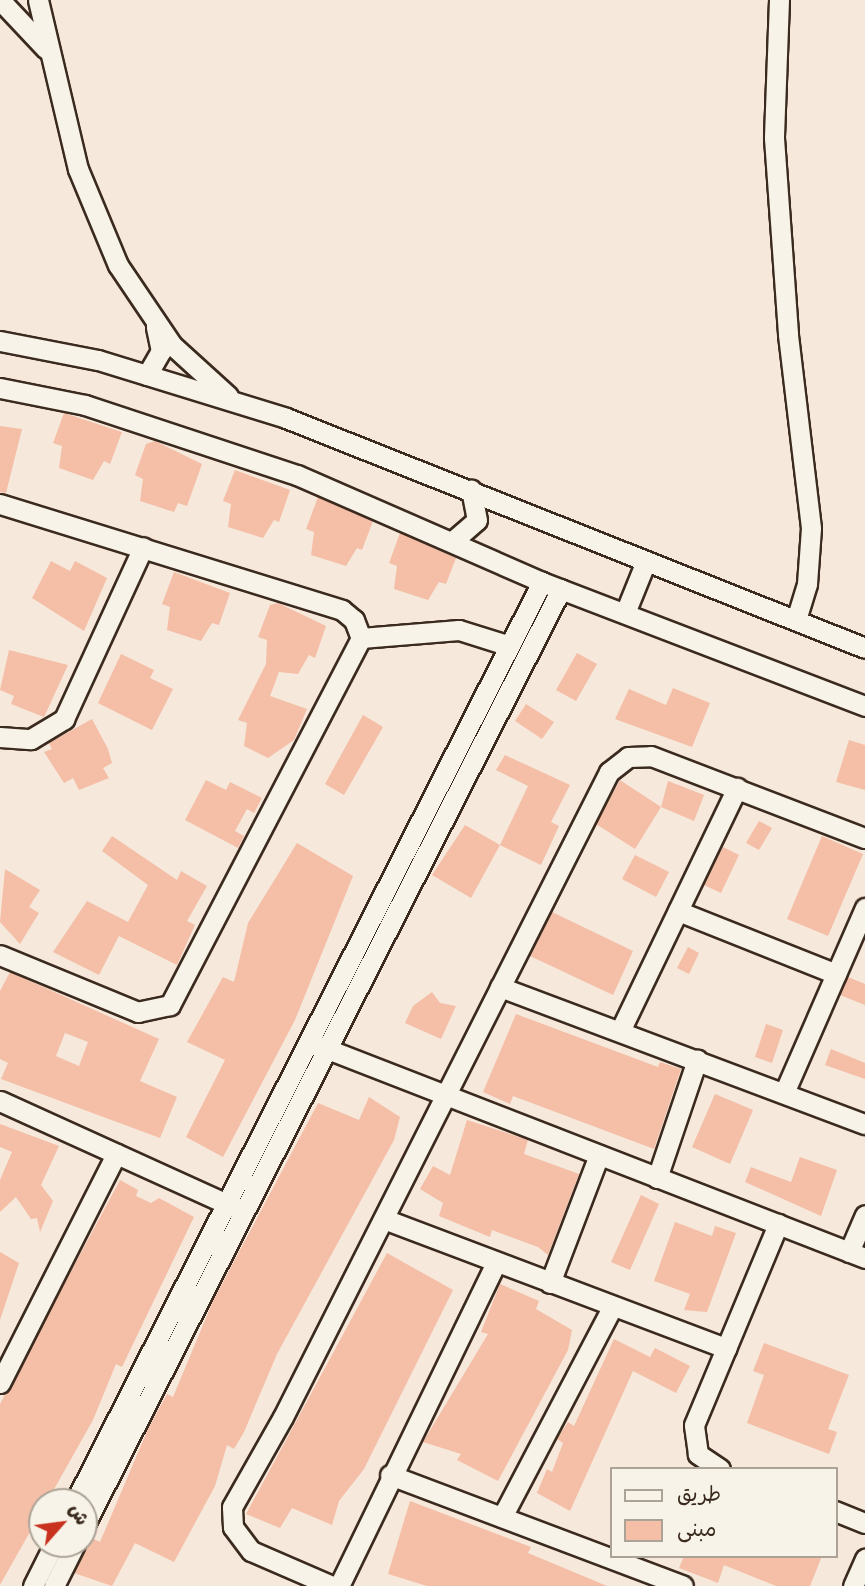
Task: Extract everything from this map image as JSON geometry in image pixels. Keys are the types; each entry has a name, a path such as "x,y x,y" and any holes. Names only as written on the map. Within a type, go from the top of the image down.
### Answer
{"street":[{"path":"0,0 46,50"},
{"path":"38,0 46,50 96,217 154,323 161,351 147,375"},
{"path":"779,0 775,138 788,335 811,528 807,584 796,620"},
{"path":"154,323 237,403"},
{"path":"0,341 147,375 237,403 471,490 865,648"},
{"path":"0,388 85,405 232,452 454,540 552,585 865,706"},
{"path":"454,540 477,520 471,490"},
{"path":"0,504 342,610 354,620 360,638 170,1005 138,1012 0,955"},
{"path":"0,737 31,739 64,719 143,547"},
{"path":"625,613 646,561"},
{"path":"236,1208 306,1041 510,646 552,585"},
{"path":"98,1495 160,1357 236,1208 327,1049 552,585"},
{"path":"360,638 459,630 510,646"},
{"path":"332,1586 251,1551 237,1536 232,1507 384,1219 500,987 617,763 651,756 865,838"},
{"path":"620,1031 737,788"},
{"path":"784,1093 865,908"},
{"path":"678,911 836,975"},
{"path":"500,987 865,1124"},
{"path":"306,1041 857,1255 865,1215"},
{"path":"657,1178 697,1060"},
{"path":"0,1101 236,1208"},
{"path":"0,1383 116,1154"},
{"path":"550,1283 599,1155"},
{"path":"384,1219 726,1348"},
{"path":"717,1467 698,1454 692,1435 778,1224"},
{"path":"339,1586 390,1475 496,1262"},
{"path":"502,1517 613,1306"},
{"path":"83,1488 160,1357"},
{"path":"390,1475 683,1586"},
{"path":"837,1512 865,1522"},
{"path":"33,1586 47,1558"},
{"path":"54,1586 68,1558"},
{"path":"853,1586 865,1559"}],"building":[{"path":"64,413 122,432 110,464 104,461 93,480 59,468 62,446 53,443"},
{"path":"0,426 22,429 6,493 0,492"},
{"path":"155,441 202,464 187,506 178,503 174,512 140,501 143,479 135,475 146,444"},
{"path":"235,470 290,490 279,522 274,520 263,538 228,527 231,504 223,501"},
{"path":"318,497 373,521 362,550 357,548 346,566 311,555 314,532 306,529"},
{"path":"400,533 456,558 446,584 439,582 428,600 394,589 397,566 389,563"},
{"path":"51,561 70,571 75,561 107,578 84,631 32,598"},
{"path":"174,572 230,593 219,625 212,623 201,641 167,630 170,607 162,604"},
{"path":"278,603 326,626 315,658 309,655 298,674 279,672 270,696 307,709 294,740 268,758 244,746 247,723 238,720 266,664 267,640 258,637 270,605"},
{"path":"9,650 68,665 44,717 11,704 14,696 0,690"},
{"path":"577,653 597,664 576,701 556,690"},
{"path":"121,654 154,670 150,678 173,689 152,730 98,703"},
{"path":"673,688 710,703 692,747 615,719 629,689 666,705"},
{"path":"526,704 554,722 542,739 515,721"},
{"path":"363,715 383,727 344,795 325,784"},
{"path":"92,719 108,749 112,763 103,768 109,778 79,790 73,778 64,783 44,752 52,749 49,743"},
{"path":"849,740 865,745 865,790 836,782"},
{"path":"505,755 570,785 551,822 559,826 541,865 500,845 528,786 496,770"},
{"path":"206,780 226,790 230,782 262,798 254,813 247,809 235,831 244,836 238,848 185,820"},
{"path":"620,780 661,807 635,849 596,824"},
{"path":"668,781 704,795 694,821 661,807"},
{"path":"759,821 772,828 759,850 746,843"},
{"path":"465,825 500,845 471,898 432,875"},
{"path":"112,836 177,880 181,871 207,886 187,921 195,925 177,965 119,936 99,975 53,952 87,901 128,922 148,885 102,851"},
{"path":"822,836 863,854 828,936 787,919"},
{"path":"297,843 353,876 295,1020 223,1157 186,1137 225,1060 187,1042 223,977 234,982 248,923"},
{"path":"723,847 739,855 721,893 704,885"},
{"path":"635,855 669,872 656,897 622,879"},
{"path":"5,869 40,890 29,907 39,913 20,944 0,922"},
{"path":"552,912 633,951 613,995 530,956"},
{"path":"688,947 699,953 689,974 677,968"},
{"path":"10,972 159,1039 140,1081 177,1097 160,1138 1,1079 8,1063 0,1059 0,991","holes":["65,1033 88,1042 79,1066 56,1056"]},
{"path":"848,977 865,984 865,1005 840,995"},
{"path":"432,992 440,1003 456,1006 441,1039 405,1023 413,1006"},
{"path":"516,1014 658,1067 660,1062 681,1069 654,1149 513,1096 510,1104 483,1092"},
{"path":"766,1024 783,1030 772,1063 755,1057"},
{"path":"831,1049 865,1063 865,1079 825,1065"},
{"path":"715,1094 753,1110 730,1164 692,1147"},
{"path":"369,1097 400,1117 394,1140 277,1354 244,1432 234,1449 227,1445 215,1486 174,1562 135,1543 112,1586 74,1573 82,1558 98,1558 98,1541 100,1542 148,1429 167,1394 173,1397 213,1301 318,1103 359,1120"},
{"path":"467,1120 528,1140 524,1154 579,1174 548,1255 538,1247 492,1230 490,1237 439,1216 443,1203 420,1189 433,1166 450,1175"},
{"path":"0,1124 59,1146 41,1185 53,1201 40,1232 37,1218 31,1219 16,1197 0,1212 0,1180 12,1152 0,1147"},
{"path":"800,1157 837,1170 821,1216 745,1182 751,1167 791,1182"},
{"path":"120,1180 138,1190 136,1196 151,1203 159,1198 194,1217 122,1367 116,1364 93,1420 55,1488 28,1488 28,1535 0,1585 0,1404"},
{"path":"641,1195 659,1204 630,1270 611,1262"},
{"path":"675,1222 712,1236 715,1226 736,1233 707,1312 684,1310 690,1294 654,1281"},
{"path":"0,1252 19,1263 0,1320"},
{"path":"387,1253 453,1290 364,1469 339,1501 332,1525 292,1508 280,1528 246,1514"},
{"path":"500,1284 539,1301 536,1309 572,1330 568,1350 498,1481 457,1460 461,1454 423,1442 488,1334 481,1332"},
{"path":"614,1339 650,1357 655,1348 690,1366 676,1393 633,1371 570,1511 537,1493 547,1469 552,1472 563,1443 557,1439 568,1422 574,1426"},
{"path":"764,1343 849,1375 828,1429 837,1432 829,1454 747,1423 764,1375 753,1371"},
{"path":"410,1501 531,1547 528,1553 607,1586 427,1586 388,1574"},
{"path":"683,1558 821,1558 810,1586 776,1586 724,1565 718,1583 679,1568"}]}
